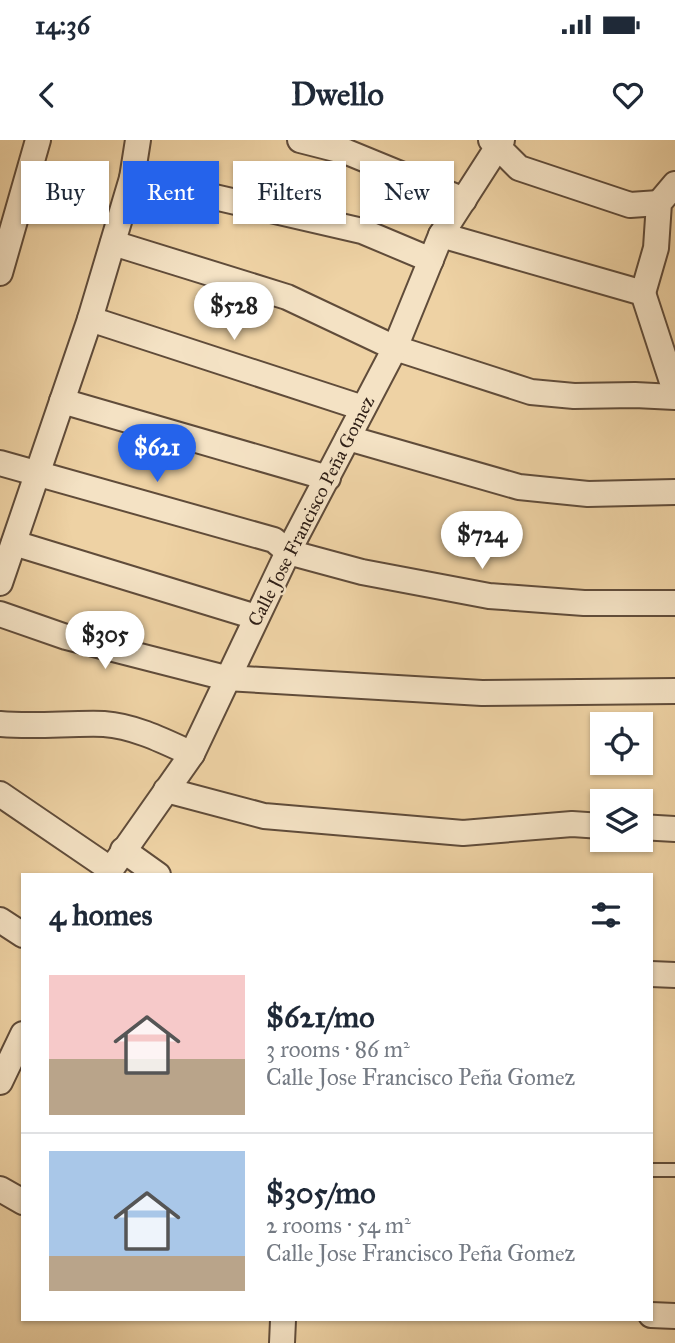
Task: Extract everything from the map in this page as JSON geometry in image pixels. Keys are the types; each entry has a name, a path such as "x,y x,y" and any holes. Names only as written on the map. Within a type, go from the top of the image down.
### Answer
{"street":[{"path":"0,273 38,140"},
{"path":"135,161 138,140"},
{"path":"300,140 347,152 464,200"},
{"path":"497,142 519,168 630,205 659,203"},
{"name":"Calle Jose Francisco Peña Gomez","path":"114,865 192,754 288,552 395,348 441,236 497,142"},
{"path":"675,184 659,203 656,248 643,293 675,391"},
{"path":"219,197 362,231 431,260"},
{"path":"0,583 90,319 123,208"},
{"path":"441,236 643,293"},
{"path":"113,243 287,297 395,348 531,392 574,396 675,397"},
{"path":"90,319 363,408"},
{"path":"62,401 328,478"},
{"path":"348,438 519,487 588,494 675,492"},
{"path":"0,463 274,540 288,552 362,572 489,596 584,603 675,603"},
{"path":"14,543 257,617"},
{"path":"0,614 66,637 226,678 482,693 675,691"},
{"path":"0,724 29,727 106,724 150,735 192,754"},
{"path":"166,790 264,816 450,832 590,825"},
{"path":"0,794 114,865 149,873"},
{"path":"653,828 675,829"},
{"path":"0,920 21,934"},
{"path":"653,974 675,975"},
{"path":"0,1082 21,1038"},
{"path":"0,1189 21,1201"},
{"path":"653,1315 675,1316"},
{"path":"282,1343 283,1321"}],"lane":[{"path":"653,1170 675,1170"}]}
